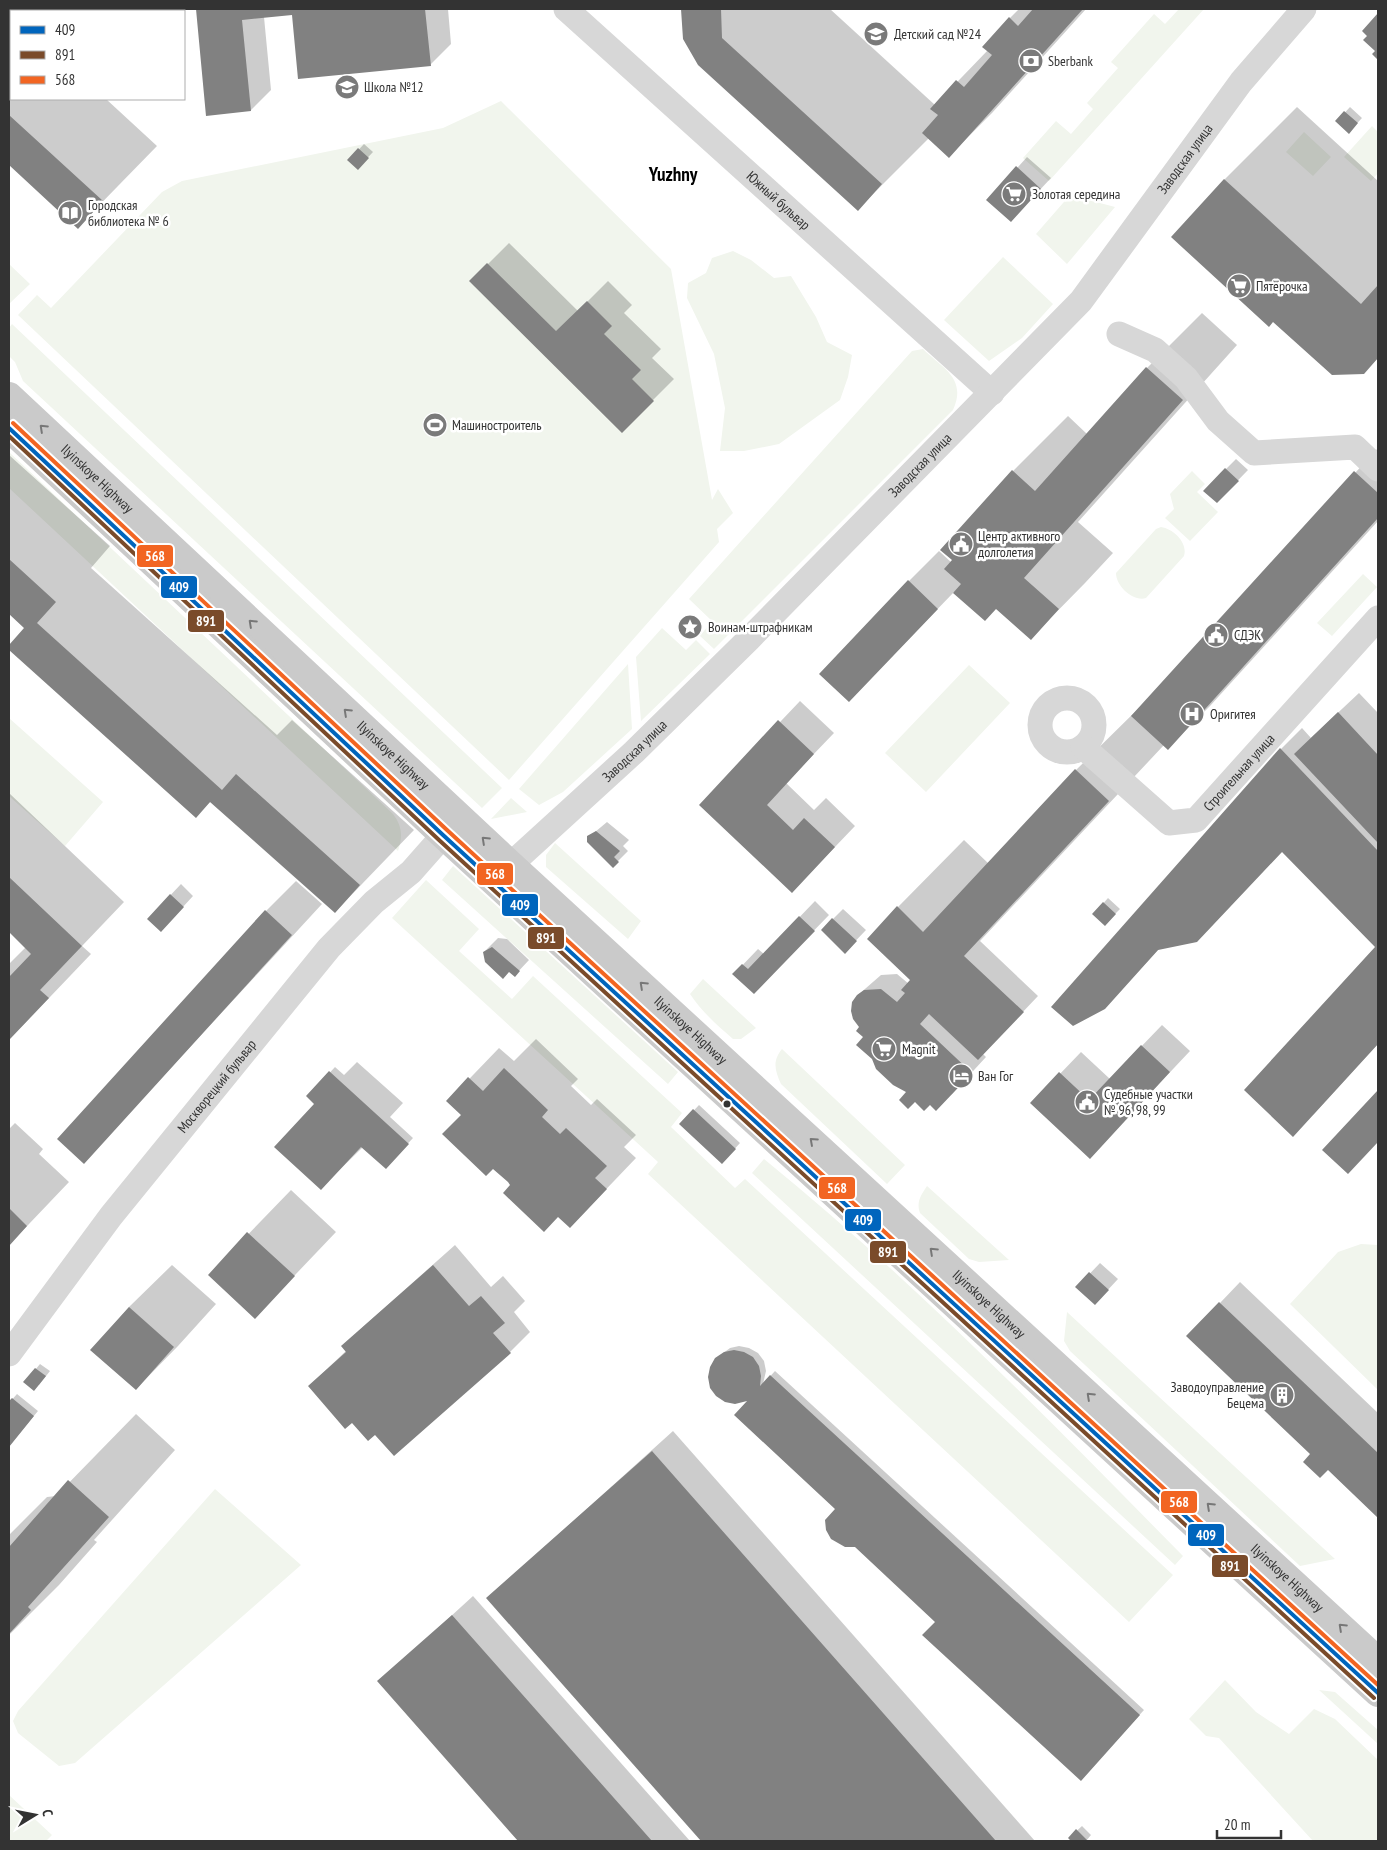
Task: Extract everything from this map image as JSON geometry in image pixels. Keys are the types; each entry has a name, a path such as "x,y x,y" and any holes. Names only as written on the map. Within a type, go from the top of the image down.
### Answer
{"main road":[{"name":"Ilyinskoye Highway","path":"9,396 451,826"},
{"name":"Ilyinskoye Highway","path":"9,428 1378,1660"},
{"name":"Ilyinskoye Highway","path":"502,872 1378,1694"}],"street":[{"name":"Южный бульвар","path":"566,9 992,393"},
{"name":"Заводская улица","path":"502,872 682,706 992,393 1091,289 1117,250 1241,82 1304,9"},
{"path":"1119,334 1155,350 1186,378 1218,421 1254,453 1354,447 1378,469"},
{"name":"Строительная улица","path":"1083,747 1169,823 1196,820 1378,618"},
{"name":"Москворецкий бульвар","path":"9,1354 111,1216 329,948 374,902 411,872 451,826"}],"shaded area":[{"path":"1179,9 1204,9 1049,181 1023,158 1056,121 1071,134 1093,109 1087,103 1118,68 1111,62 1154,14 1165,24"},
{"name":"Машиностроитель","path":"501,101 671,269 712,500 718,489 733,513 717,529 719,542 509,780 18,315 37,295 51,308 162,192 182,181 443,128"},
{"path":"1372,126 1378,132 1378,173 1371,181 1344,157"},
{"path":"1304,132 1331,157 1313,176 1286,152"},
{"path":"1070,195 1115,207 1067,264 1036,234"},
{"path":"733,251 751,260 774,278 791,276 816,317 827,342 852,355 848,377 840,400 779,444 744,451 720,451 725,408 714,354 687,298 688,283 706,273 712,258"},
{"path":"1003,257 1053,304 1022,338 989,361 944,320"},
{"path":"9,264 30,284 9,304"},
{"path":"12,324 502,788 482,808 23,381 15,362 9,356 9,328"},
{"path":"923,349 951,375 955,382 957,399 953,410 714,649 700,636 712,621 689,599 912,351"},
{"path":"9,452 393,814 401,831 398,851 9,488"},
{"path":"1192,471 1205,484 1197,492 1218,512 1190,541 1165,518 1174,509 1170,494"},
{"path":"1166,528 1179,537 1184,546 1184,556 1146,598 1136,598 1122,588 1116,573 1156,529"},
{"path":"1363,574 1377,587 1332,636 1317,623"},
{"path":"662,628 686,650 696,640 710,654 641,721 636,657"},
{"path":"628,664 632,729 563,792 539,805 519,789"},
{"path":"969,665 1010,703 926,792 885,753"},
{"path":"9,718 103,802 65,846 9,796"},
{"path":"511,798 527,812 491,819"},
{"path":"555,843 641,921 628,939 546,867 546,855"},
{"path":"453,866 678,1072 668,1084 442,880"},
{"path":"426,880 479,929 459,951 512,999 533,976 682,1113 671,1127 735,1188 745,1179 1173,1575 1129,1622 648,1174 658,1162 392,918"},
{"path":"703,979 756,1028 741,1039 733,1039 700,1007 690,994"},
{"path":"782,1049 905,1165 887,1184 781,1084 777,1075 776,1062"},
{"path":"764,1159 873,1253 1030,1402 1183,1556 1175,1565 752,1173"},
{"path":"927,1186 1009,1260 979,1262 969,1259 920,1213 919,1202"},
{"path":"1361,1244 1378,1245 1378,1390 1290,1304 1338,1252"},
{"path":"1067,1312 1335,1559 1300,1566 1070,1351 1064,1341"},
{"path":"215,1489 301,1565 75,1763 59,1766 18,1733 13,1721 18,1711"},
{"path":"1225,1680 1256,1712 1289,1734 1314,1709 1335,1719 1378,1760 1378,1841 1313,1841 1219,1738 1206,1736 1189,1719"},
{"path":"1319,1690 1335,1692 1378,1730 1378,1744"},
{"path":"9,1795 52,1835 46,1841 9,1841"}],"building":[{"path":"196,9 425,9 431,66 298,79 292,15 242,20 251,111 206,116"},
{"path":"681,9 721,9 722,38 882,184 858,211 698,65 683,39"},
{"path":"1033,9 1083,9 949,158 922,133 938,115 930,109 956,80 964,87 992,55 982,47 1009,17 1018,26"},
{"path":"1378,13 1378,60 1372,54 1375,51 1363,40 1367,36 1362,31"},
{"path":"1344,111 1358,123 1349,134 1335,121"},
{"path":"9,115 103,201 78,229 9,165"},
{"path":"358,148 369,158 358,170 347,160"},
{"name":"Золотая середина","path":"1016,166 1041,189 1011,222 986,200"},
{"path":"1224,179 1361,304 1378,285 1378,358 1364,374 1332,375 1273,322 1269,327 1171,237"},
{"path":"487,263 556,331 587,301 612,326 604,334 641,370 632,379 654,401 622,433 469,281"},
{"path":"1146,367 1183,400 1024,578 1059,609 1031,640 996,609 985,621 953,593 961,584 944,569 952,560 940,550 1012,470 1035,491"},
{"path":"1225,468 1239,481 1217,503 1203,491"},
{"path":"1354,471 1378,493 1378,518 1168,750 1131,716"},
{"path":"9,559 56,602 37,623 222,790 236,774 360,885 335,913 210,802 196,818 9,650 9,645 24,628 9,614"},
{"path":"908,580 938,609 849,702 819,674"},
{"path":"1338,712 1378,755 1378,843 1294,754"},
{"path":"778,720 814,754 767,805 793,830 804,818 835,847 792,893 699,805"},
{"path":"1280,748 1378,851 1378,1044 1293,1137 1244,1090 1375,947 1282,852 1197,942 1158,950 1105,1009 1073,1026 1051,1007"},
{"path":"1075,769 1109,801 964,956 1024,1012 978,1060 929,1014 920,1024 972,1073 936,1111 930,1105 924,1111 915,1102 908,1109 899,1100 906,1092 893,1085 876,1069 872,1059 856,1045 863,1037 856,1031 859,1027 853,1019 851,1011 852,1002 857,995 864,990 881,989 897,1002 905,993 901,990 910,980 867,939 897,906 923,932"},
{"path":"596,831 620,851 614,857 619,862 613,868 587,842 587,836"},
{"path":"9,877 82,946 40,990 49,998 9,1040 9,977 31,954 9,932"},
{"path":"170,894 184,907 161,932 147,919"},
{"path":"1103,902 1116,914 1105,926 1092,914"},
{"path":"265,910 292,935 84,1164 57,1139"},
{"path":"799,916 815,931 754,994 732,974 742,964 748,969"},
{"path":"832,918 857,941 845,954 821,930"},
{"path":"492,947 520,971 515,977 509,972 503,979 485,962 483,952"},
{"name":"Судебные участки № 96, 98, 99","path":"1141,1045 1170,1072 1090,1159 1030,1103 1059,1072 1089,1100"},
{"path":"504,1068 548,1110 542,1117 560,1134 566,1128 607,1166 595,1178 607,1189 570,1228 558,1217 544,1232 503,1193 510,1185 508,1182 493,1169 486,1176 442,1134 461,1115 446,1101 468,1077 483,1091"},
{"path":"329,1071 409,1144 386,1169 361,1147 321,1190 274,1147 314,1104 306,1096"},
{"path":"1378,1090 1378,1142 1348,1174 1322,1150"},
{"path":"693,1109 736,1149 722,1164 679,1124"},
{"path":"9,1208 27,1226 9,1246"},
{"path":"247,1232 295,1276 255,1319 208,1275"},
{"path":"433,1265 469,1306 481,1296 505,1323 493,1333 511,1353 394,1456 375,1435 368,1441 352,1423 345,1429 308,1386 346,1352 341,1346"},
{"path":"1089,1272 1109,1290 1095,1305 1075,1287"},
{"name":"Заводоуправление Бецема","path":"1219,1302 1378,1453 1378,1518 1328,1470 1320,1478 1303,1462 1310,1454 1186,1336"},
{"path":"129,1307 174,1347 136,1390 90,1350"},
{"path":"734,1350 744,1352 753,1357 759,1366 760,1386 770,1375 1140,1715 1081,1781 922,1635 935,1622 855,1547 845,1547 831,1539 826,1530 825,1520 835,1509 734,1415 747,1401 735,1404 725,1402 716,1396 710,1388 708,1377 710,1367 715,1358 724,1352"},
{"path":"35,1368 46,1376 34,1391 23,1382"},
{"path":"12,1398 34,1416 9,1447 9,1401"},
{"path":"652,1451 996,1841 701,1841 486,1598"},
{"path":"68,1480 109,1517 28,1607 31,1610 9,1634 9,1547"},
{"path":"452,1615 652,1841 518,1841 377,1681"},
{"path":"1076,1829 1088,1841 1071,1841 1068,1838"}],"transit line":[{"name":"568","path":"13,423 447,830 1378,1685"},
{"name":"409","path":"9,428 443,835 1378,1693"},
{"name":"891","path":"9,436 439,840 1374,1698"}],"place":[{"name":"Детский сад №24","path":"876,34"},
{"name":"Sberbank","path":"1031,61"},
{"name":"Школа №12","path":"347,87"},
{"name":"Золотая середина","path":"1014,194"},
{"name":"Городская библиотека № 6","path":"70,213"},
{"name":"Пятёрочка","path":"1239,286"},
{"name":"Машиностроитель","path":"435,425"},
{"name":"Центр активного долголетия","path":"961,544"},
{"name":"Воинам-штрафникам","path":"690,627"},
{"name":"СДЭК","path":"1216,635"},
{"name":"Оригитея","path":"1192,714"},
{"name":"Magnit","path":"884,1049"},
{"name":"Ван Гог","path":"961,1076"},
{"name":"Судебные участки № 96, 98, 99","path":"1087,1102"},
{"name":"Заводоуправление Бецема","path":"1282,1395"}],"district":[{"name":"Yuzhny","path":"673,174"}]}
